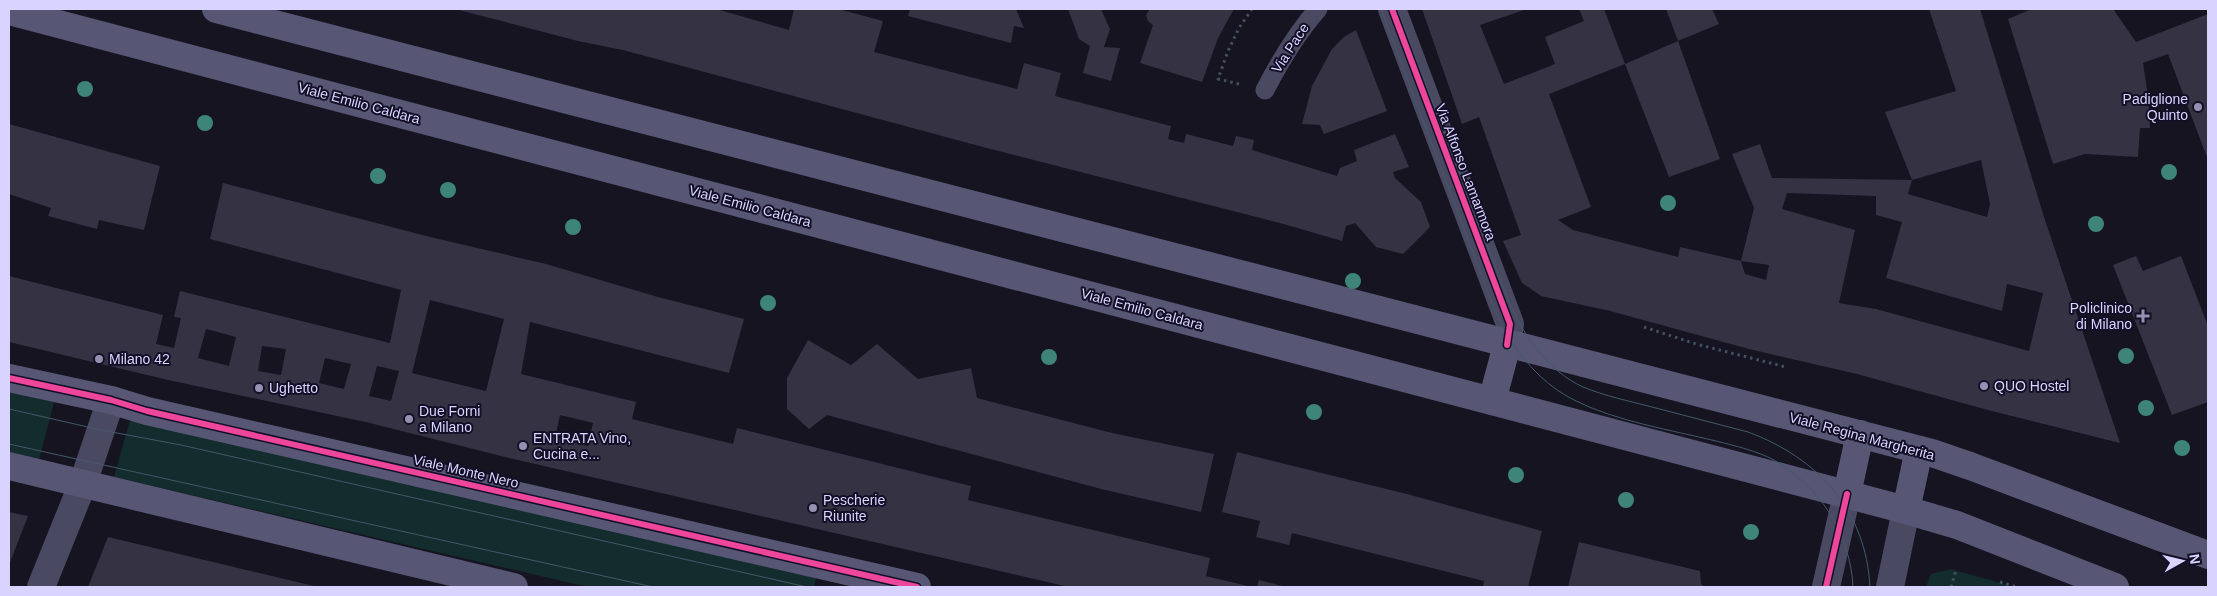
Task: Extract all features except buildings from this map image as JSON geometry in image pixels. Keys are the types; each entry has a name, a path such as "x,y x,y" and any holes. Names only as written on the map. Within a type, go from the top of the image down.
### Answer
{"main road":[{"path":"216,9 1508,345 1492,400 1957,525 2115,587"},
{"name":"Viale Emilio Caldara","path":"9,11 1492,400"},
{"name":"Viale Regina Margherita","path":"1508,345 1919,450 1970,466 2208,555"},
{"name":"Viale Monte Nero","path":"9,378 111,400 156,413 859,581 917,587"},
{"path":"1847,494 1860,434"},
{"path":"1906,510 1919,450"},
{"path":"9,466 514,587"}],"street":[{"name":"Via Alfonso Lamarmora","path":"1392,9 1510,324 1508,345"},
{"path":"41,587 83,483 111,400"},
{"path":"1826,587 1847,494"},
{"path":"1890,587 1906,510"}],"lane":[{"name":"Via Pace","path":"1265,90 1282,57 1303,26 1318,9"}],"path":[{"path":"1252,9 1239,28 1218,79 1265,90"},
{"path":"1644,327 1696,344 1786,367"},
{"path":"1951,587 1956,570"},
{"path":"2000,582 2017,587"}],"green space":[{"path":"9,388 55,399 39,460 9,453"},
{"path":"130,420 817,573 814,587 588,587 114,477"},
{"path":"1951,569 2014,587 1926,587 1931,574"}],"tram line":[{"path":"1381,9 1494,308 1516,349 1547,383 1574,400 1590,407 1643,424 1746,449 1782,465 1811,490 1824,504 1834,520 1849,558 1853,587"},
{"path":"1397,9 1509,302 1522,327 1538,351 1559,372 1583,387 1617,398 1748,432 1796,456 1834,490 1848,511 1859,534 1866,559 1870,587"},
{"path":"9,409 101,430 181,445 807,587"},
{"path":"9,444 653,587"}],"cycle path":[{"path":"1392,9 1510,324 1507,345"},
{"path":"9,378 917,587"},
{"path":"1826,587 1847,494"}],"place":[{"name":"Padiglione Quinto","path":"2198,107"},
{"name":"Policlinico di Milano","path":"2143,316"},
{"name":"Milano 42","path":"99,359"},
{"name":"QUO Hostel","path":"1984,386"},
{"name":"Ughetto","path":"259,388"},
{"name":"Due Forni a Milano","path":"409,419"},
{"name":"ENTRATA Vino, Cucina e...","path":"523,446"},
{"name":"Pescherie Riunite","path":"813,508"}]}
